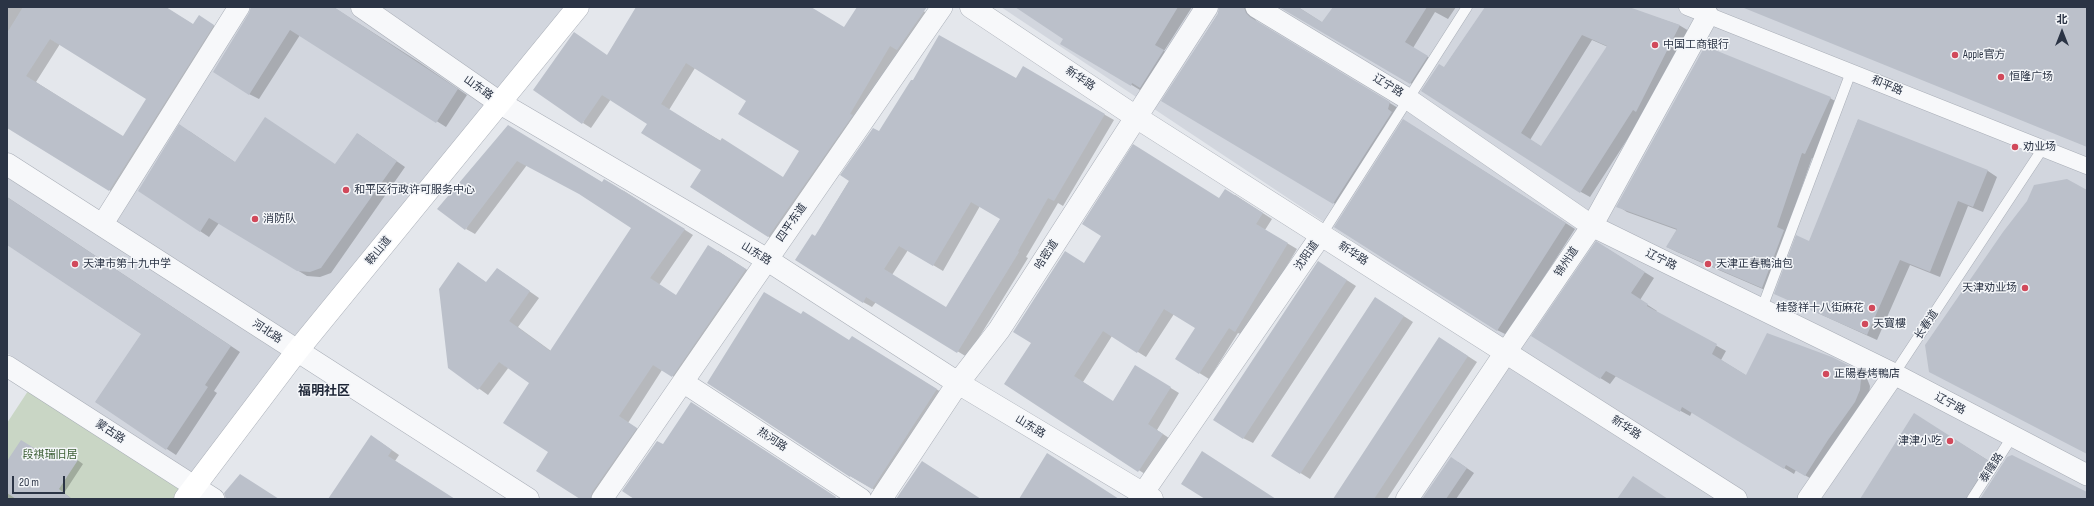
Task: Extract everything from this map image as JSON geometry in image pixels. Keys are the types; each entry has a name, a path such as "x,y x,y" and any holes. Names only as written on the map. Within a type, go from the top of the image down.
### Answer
{"main road":[{"name":"鞍山道","path":"190,493 297,351 578,7"}],"street":[{"path":"102,225 239,7"},
{"name":"山东路","path":"362,7 500,103 766,259 958,383 1144,497"},
{"name":"四平东道","path":"602,499 766,259 942,7"},
{"name":"新华路","path":"971,7 1136,117 1736,499"},
{"name":"哈密道","path":"881,499 958,383 999,330 1207,7"},
{"name":"辽宁路","path":"1256,7 1408,99 1592,226 1894,374 2087,475"},
{"name":"和平路","path":"1687,7 1708,14 2087,166"},
{"name":"锦州道","path":"1407,499 1592,226 1708,14"},
{"name":"河北路","path":"7,164 528,499"},
{"name":"沈阳道","path":"1144,497 1322,234"},
{"name":"蒙古路","path":"7,366 190,493 214,499"},
{"name":"长春道","path":"1808,499 1894,374"},
{"name":"热河路","path":"683,382 861,499"}],"lane":[{"name":"沈阳道","path":"1322,234 1467,7"},
{"path":"1762,308 1851,72"},
{"name":"长春道","path":"1894,374 2043,148"},
{"name":"泰隆路","path":"1972,499 2012,437"}],"shaded area":[{"path":"233,7 569,7 293,345 97,224"},
{"path":"1001,7 2087,7 2087,499 1418,499 1516,350"},
{"name":"天津市第十九中学","path":"7,175 283,354 191,474 7,353"}],"green space":[{"name":"段祺瑞旧居","path":"28,391 185,492 179,499 7,499 7,423"}],"building":[{"path":"23,7 166,7 193,24 199,15 214,25 109,191 7,128 7,33","holes":["50,39 146,99 123,136 26,76"]},
{"path":"251,7 334,7 458,89 436,123 290,30 249,95 213,72 249,13"},
{"path":"636,7 811,7 844,27 857,7 927,7 897,50 890,46 850,114 853,115 768,237 690,187 701,170 641,133 647,124 602,95 582,124 533,90 574,32 607,55","holes":["686,63 746,101 738,114 799,151 783,177 722,138 720,141 661,104"]},
{"path":"1015,7 1178,7 1155,45 1164,50 1140,88 1132,83 1131,86 1060,44 1063,39"},
{"path":"1219,7 1244,7 1246,13 1250,17 1390,102 1388,109 1392,112 1333,204 1161,101 1218,14"},
{"path":"1279,7 1298,7 1322,22 1333,7 1427,7 1405,42 1428,56 1410,84"},
{"path":"1485,7 1629,7 1680,25 1636,112 1633,110 1580,193 1421,91 1439,64 1444,67","holes":["1582,35 1607,46 1541,146 1521,133"]},
{"name":"恒隆广场","path":"1744,7 2087,7 2087,147 1744,8"},
{"path":"939,35 1016,78 1023,66 1105,114 1054,201 1048,198 1018,251 1019,252 957,353 866,297 863,303 795,260 812,234 815,236 849,181 840,175 873,128 879,131 911,80 913,80","holes":["971,202 1000,219 946,307 884,269 899,246 933,266"]},
{"path":"1705,46 1831,97 1805,154 1802,153 1777,227 1784,230 1762,288 1666,247 1677,229 1616,207"},
{"path":"265,117 335,164 357,133 397,161 321,268 310,272 297,271 209,218 200,232 138,191 179,124 235,162"},
{"path":"1403,119 1566,223 1497,331 1334,227"},
{"path":"1858,119 1988,170 1973,207 1958,201 1930,272 1900,260 1867,335 1774,294 1796,235 1809,241"},
{"path":"508,125 602,182 604,179 685,229 650,278 676,295 708,245 746,269 672,377 653,365 619,416 637,428 592,492 590,499 580,499 536,471 548,452 503,423 529,383 499,362 478,390 448,368 439,289 458,262 486,282 497,268 530,291 509,321 550,351 631,228 579,194 517,161 465,230 437,209"},
{"path":"1133,144 1219,198 1225,189 1263,213 1256,224 1288,243 1235,332 1229,328 1199,374 1175,359 1195,328 1164,309 1137,353 1103,331 1074,376 1113,401 1135,365 1171,387 1148,424 1163,434 1138,472 1004,384 1031,343 1013,332 1065,251 1084,263 1101,236 1082,224"},
{"name":"天津劝业场","path":"2067,179 2087,190 2087,454 1929,372 1925,345 2003,232 2027,201 2034,185"},
{"path":"7,197 231,346 205,385 208,387 166,450 95,402 141,334 7,245"},
{"path":"1596,241 1645,272 1631,293 1648,304 1647,306 1717,344 1712,354 1746,375 1767,333 1832,357 1856,369 1861,379 1860,390 1855,402 1805,476 1786,465 1784,469 1682,407 1680,412 1606,371 1600,379 1531,336"},
{"path":"1318,261 1347,280 1243,439 1213,420"},
{"path":"764,292 801,314 803,311 849,340 852,336 937,389 872,489 850,477 707,383"},
{"path":"1375,297 1404,316 1300,474 1271,456"},
{"path":"1439,337 1468,356 1374,499 1333,499"},
{"path":"691,402 836,497 835,499 634,499 622,491 657,441 663,444"},
{"path":"1914,413 1989,461 1966,499 1860,499"},
{"path":"371,435 392,450 388,456 455,499 328,499"},
{"path":"21,440 55,461 62,450 78,460 59,489 72,499 16,499 7,493 7,461"},
{"path":"1202,451 1276,499 1205,499 1181,484"},
{"path":"1047,453 1091,481 1119,499 1019,499"},
{"path":"2012,455 2087,492 2087,499 1980,499 2007,457"},
{"path":"1451,457 1467,468 1446,499 1422,499"},
{"path":"922,461 981,499 896,499"},
{"path":"240,474 279,499 226,499 224,493"},
{"path":"1633,476 1668,499 1617,499"}],"place":[{"name":"中国工商银行","path":"1655,45"},
{"name":"Apple官方","path":"1955,55"},
{"name":"恒隆广场","path":"2001,77"},
{"name":"劝业场","path":"2015,147"},
{"name":"和平区行政许可服务中心","path":"346,190"},
{"name":"消防队","path":"255,219"},
{"name":"天津市第十九中学","path":"75,264"},
{"name":"天津正春鴨油包","path":"1708,264"},
{"name":"天津劝业场","path":"2025,288"},
{"name":"桂發祥十八街麻花","path":"1872,308"},
{"name":"天寶樓","path":"1865,324"},
{"name":"正陽春烤鴨店","path":"1826,374"},
{"name":"津津小吃","path":"1950,441"}],"district":[{"name":"福明社区","path":"324,392"}]}
